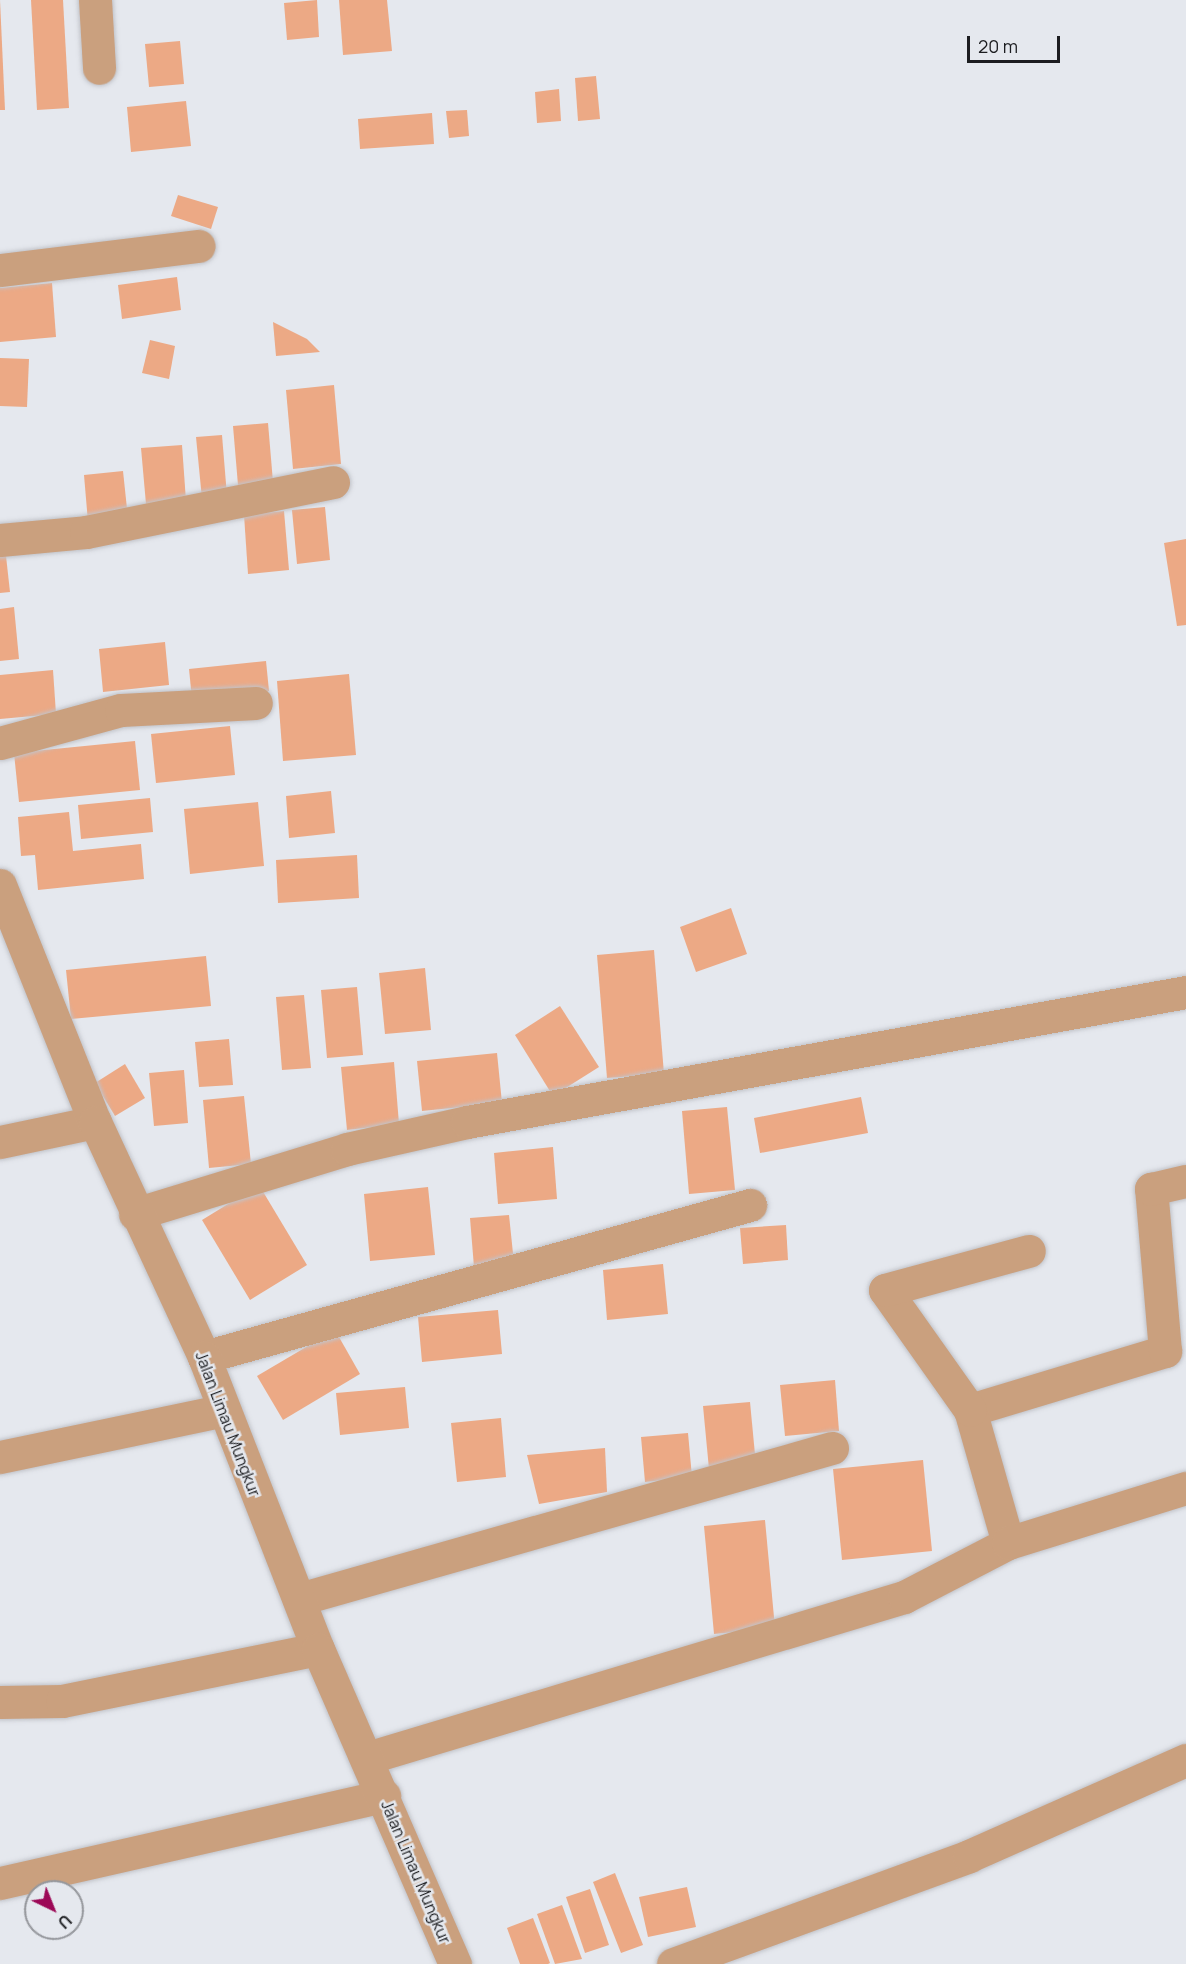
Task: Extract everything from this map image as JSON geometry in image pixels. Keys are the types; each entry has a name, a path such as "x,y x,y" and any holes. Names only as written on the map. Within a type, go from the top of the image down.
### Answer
{"street":[{"path":"95,0 99,68"},
{"path":"0,270 199,246"},
{"path":"0,540 86,532 333,482"},
{"path":"0,743 121,710 256,703"},
{"name":"Jalan Limau Mungkur","path":"3,899 135,1214 204,1357 220,1411 318,1649 384,1796 455,1964"},
{"path":"135,1214 347,1149 467,1122 1186,992"},
{"path":"0,1142 95,1122"},
{"path":"970,1410 1165,1351 1150,1189 1186,1181"},
{"path":"204,1357 750,1205"},
{"path":"1008,1543 970,1410 885,1290 1029,1251"},
{"path":"0,1456 220,1411"},
{"path":"299,1599 832,1448"},
{"path":"367,1758 904,1597 1008,1543 1186,1488"},
{"path":"0,1702 62,1701 318,1649"},
{"path":"673,1964 969,1856 1186,1760"},
{"path":"0,1883 384,1796"}],"building":[{"path":"0,0 5,110 0,110"},
{"path":"31,0 63,0 69,108 37,110"},
{"path":"317,0 319,37 287,40 284,3"},
{"path":"339,0 387,0 392,51 343,55"},
{"path":"180,41 184,84 149,87 145,44"},
{"path":"596,76 600,119 578,121 575,78"},
{"path":"559,89 561,121 537,123 535,92"},
{"path":"186,101 191,146 131,152 127,107"},
{"path":"467,110 469,136 449,138 446,111"},
{"path":"432,113 434,144 360,149 358,119"},
{"path":"178,195 218,207 211,229 171,216"},
{"path":"177,277 181,310 122,319 118,285"},
{"path":"52,283 56,337 0,342 0,288"},
{"path":"273,322 307,339 320,352 276,356"},
{"path":"150,340 175,346 169,379 142,373"},
{"path":"0,358 29,359 27,407 0,406"},
{"path":"334,385 341,464 293,469 286,390"},
{"path":"268,423 273,482 238,485 233,426"},
{"path":"222,435 227,496 202,499 196,437"},
{"path":"182,445 186,501 146,504 141,448"},
{"path":"123,471 128,518 88,522 84,475"},
{"path":"325,507 330,560 297,564 292,510"},
{"path":"284,511 289,570 248,574 244,515"},
{"path":"1186,539 1186,625 1177,626 1164,543"},
{"path":"0,556 6,556 10,592 0,593"},
{"path":"14,607 19,659 0,661 0,609"},
{"path":"165,642 169,685 103,692 99,649"},
{"path":"266,661 269,691 192,699 189,669"},
{"path":"53,670 56,714 0,719 0,675"},
{"path":"349,674 356,755 283,761 277,681"},
{"path":"230,726 235,775 156,783 151,734"},
{"path":"135,741 140,790 19,802 14,753"},
{"path":"331,791 335,833 289,838 286,796"},
{"path":"150,798 153,832 81,839 78,805"},
{"path":"258,802 264,866 190,874 184,809"},
{"path":"69,812 73,851 141,844 144,879 38,890 35,855 21,856 18,817"},
{"path":"357,855 359,898 278,903 276,860"},
{"path":"731,908 747,954 696,972 680,927"},
{"path":"654,950 664,1074 607,1078 597,955"},
{"path":"206,956 211,1006 71,1019 66,970"},
{"path":"425,968 431,1030 385,1034 379,973"},
{"path":"357,987 363,1055 327,1058 321,990"},
{"path":"304,995 311,1068 282,1070 276,997"},
{"path":"560,1006 599,1067 553,1096 515,1035"},
{"path":"229,1039 233,1085 199,1087 195,1042"},
{"path":"497,1053 502,1103 422,1111 417,1061"},
{"path":"394,1062 399,1124 347,1130 341,1067"},
{"path":"125,1064 145,1098 115,1116 95,1083"},
{"path":"184,1070 188,1123 154,1126 149,1073"},
{"path":"244,1096 251,1164 209,1168 203,1100"},
{"path":"861,1097 868,1133 760,1153 754,1118"},
{"path":"727,1107 735,1190 689,1194 682,1111"},
{"path":"553,1147 557,1199 498,1204 494,1153"},
{"path":"259,1185 307,1265 250,1300 202,1220"},
{"path":"428,1187 435,1255 370,1261 364,1194"},
{"path":"509,1215 514,1263 474,1267 470,1218"},
{"path":"786,1225 788,1260 743,1264 740,1228"},
{"path":"663,1264 668,1314 607,1320 603,1270"},
{"path":"498,1310 502,1354 422,1362 418,1317"},
{"path":"335,1330 360,1374 283,1420 257,1376"},
{"path":"835,1380 839,1431 785,1436 780,1385"},
{"path":"405,1387 409,1428 340,1435 336,1393"},
{"path":"750,1402 756,1465 709,1469 703,1406"},
{"path":"501,1418 506,1477 457,1482 451,1423"},
{"path":"688,1433 692,1477 645,1482 641,1437"},
{"path":"605,1448 607,1492 539,1504 527,1455"},
{"path":"923,1460 932,1551 842,1560 833,1469"},
{"path":"765,1520 775,1628 714,1634 704,1526"},
{"path":"615,1873 643,1945 621,1953 593,1882"},
{"path":"687,1887 696,1927 648,1937 639,1897"},
{"path":"590,1889 609,1945 585,1953 566,1897"},
{"path":"562,1905 582,1959 555,1964 537,1914"},
{"path":"533,1918 550,1963 548,1964 520,1964 507,1928"}]}
